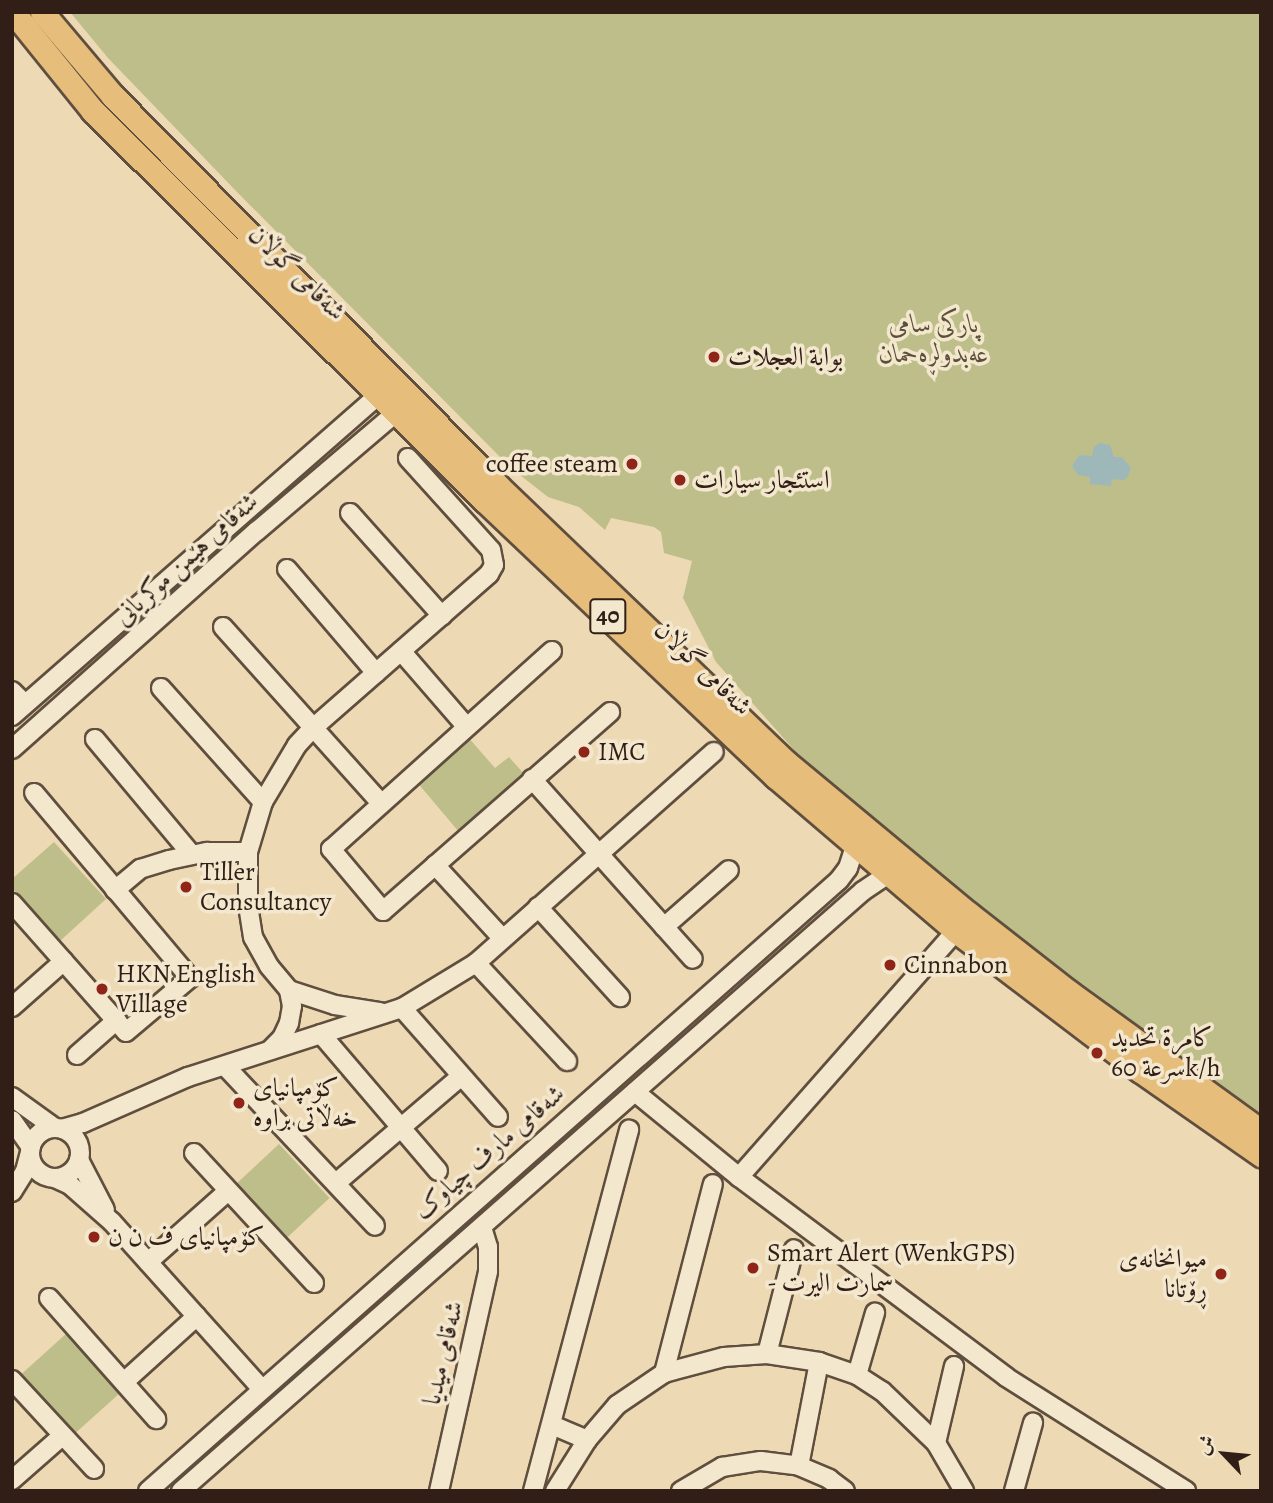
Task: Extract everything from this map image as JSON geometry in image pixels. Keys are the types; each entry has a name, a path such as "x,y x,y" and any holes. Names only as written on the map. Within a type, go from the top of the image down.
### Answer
{"main road":[{"name":"شەقامی گوڵان","path":"13,12 93,111 381,393 484,500 776,777 956,931 1139,1070 1261,1155"},
{"name":"شەقامی گوڵان","path":"42,12 113,96 498,486 787,763 1009,946 1261,1131"}],"street":[{"name":"شەقامی هێمن موکریانی","path":"16,704 381,393"},
{"name":"شەقامی هێمن موکریانی","path":"12,749 236,549 397,411"},
{"path":"270,1050 282,1038 289,1023 292,1006 289,990 269,966 253,937 248,906 248,852 263,802 298,745 313,728 489,573 494,565 494,555 408,458"},
{"path":"350,513 442,615"},
{"path":"222,531 236,549"},
{"path":"287,569 376,673"},
{"path":"223,627 381,803"},
{"path":"552,650 331,849 383,911 610,712"},
{"path":"401,651 466,726"},
{"path":"161,688 263,802"},
{"path":"95,738 191,854"},
{"path":"12,1192 41,1132 116,1109 188,1077 402,1008 476,963 598,852 714,752"},
{"path":"532,779 692,959"},
{"path":"12,903 126,1032 190,978 34,793"},
{"name":"شەقامی مارف چیاوک","path":"148,1491 346,1313 839,880 852,861 855,846"},
{"path":"115,890 140,869 191,854 248,852"},
{"path":"435,864 503,939"},
{"path":"664,927 729,870"},
{"name":"شەقامی مارف چیاوک","path":"188,1489 863,891 888,873"},
{"path":"537,907 620,997"},
{"path":"739,1177 956,931"},
{"path":"12,1007 64,961"},
{"path":"476,963 567,1062"},
{"path":"728,976 746,995"},
{"path":"289,990 335,1005 383,1013"},
{"path":"402,1008 498,1118"},
{"path":"77,1055 117,1020"},
{"path":"321,1034 438,1171"},
{"path":"225,1066 375,1226"},
{"path":"336,1183 460,1077"},
{"path":"635,1092 739,1177 1006,1377 1186,1491"},
{"path":"12,1097 74,1136 80,1157 112,1222"},
{"path":"12,1200 26,1188 68,1175 80,1157 87,1139 116,1109"},
{"path":"12,1120 31,1149 35,1168 70,1185 112,1222 262,1389"},
{"path":"533,1491 629,1130"},
{"path":"194,1153 314,1283"},
{"path":"664,1373 713,1184"},
{"path":"148,1262 228,1191"},
{"name":"شەقامی میدیا","path":"439,1491 488,1271 488,1247 482,1227"},
{"path":"767,1354 794,1249"},
{"path":"49,1298 156,1419"},
{"path":"346,1313 363,1332"},
{"path":"857,1375 875,1313"},
{"path":"124,1382 197,1316"},
{"path":"555,1491 586,1440 617,1405 664,1373 723,1357 767,1354 819,1362 857,1375 901,1407 936,1443 964,1491"},
{"path":"800,1466 819,1362"},
{"path":"936,1443 954,1366"},
{"path":"12,1380 94,1469"},
{"path":"1014,1491 1033,1423"},
{"path":"552,1425 586,1440"},
{"path":"12,1480 62,1436"},
{"path":"681,1491 704,1475 741,1463 761,1461 800,1466 829,1479 845,1491"}],"green space":[{"name":"پارکی سامی عەبدولڕەحمان","path":"70,12 1261,12 1261,1131 922,864 795,751 716,662 683,598 692,561 664,553 661,532 654,527 611,518 605,530 579,507 548,497 511,468 237,192 108,58"},
{"path":"467,736 495,768 509,757 525,775 459,832 416,781"},
{"path":"54,842 106,899 60,941 12,888 12,879"},
{"path":"279,1144 329,1198 285,1240 234,1186"},
{"path":"67,1333 121,1392 71,1437 18,1377"}],"water":[{"path":"1099,443 1110,445 1114,457 1122,457 1131,468 1124,480 1112,479 1111,486 1090,484 1090,477 1078,475 1072,466 1079,455 1092,456 1094,447"}],"place":[{"name":"بوابة العجلات","path":"714,357"},
{"name":"coffee steam","path":"632,464"},
{"name":"استئجار سيارات","path":"680,480"},
{"name":"IMC","path":"584,752"},
{"name":"Tiller Consultancy","path":"186,887"},
{"name":"Cinnabon","path":"890,965"},
{"name":"HKN English Village","path":"102,989"},
{"name":"كامرة تحديد سرعة 60k/h","path":"1097,1053"},
{"name":"کۆمپانیای خەڵاتی براوە","path":"239,1103"},
{"name":"كۆمپانیای ف ن ن","path":"94,1237"},
{"name":"Smart Alert (WenkGPS) - سمارت اليرت","path":"753,1268"},
{"name":"میوانخانەی ڕۆتانا","path":"1221,1274"}]}
